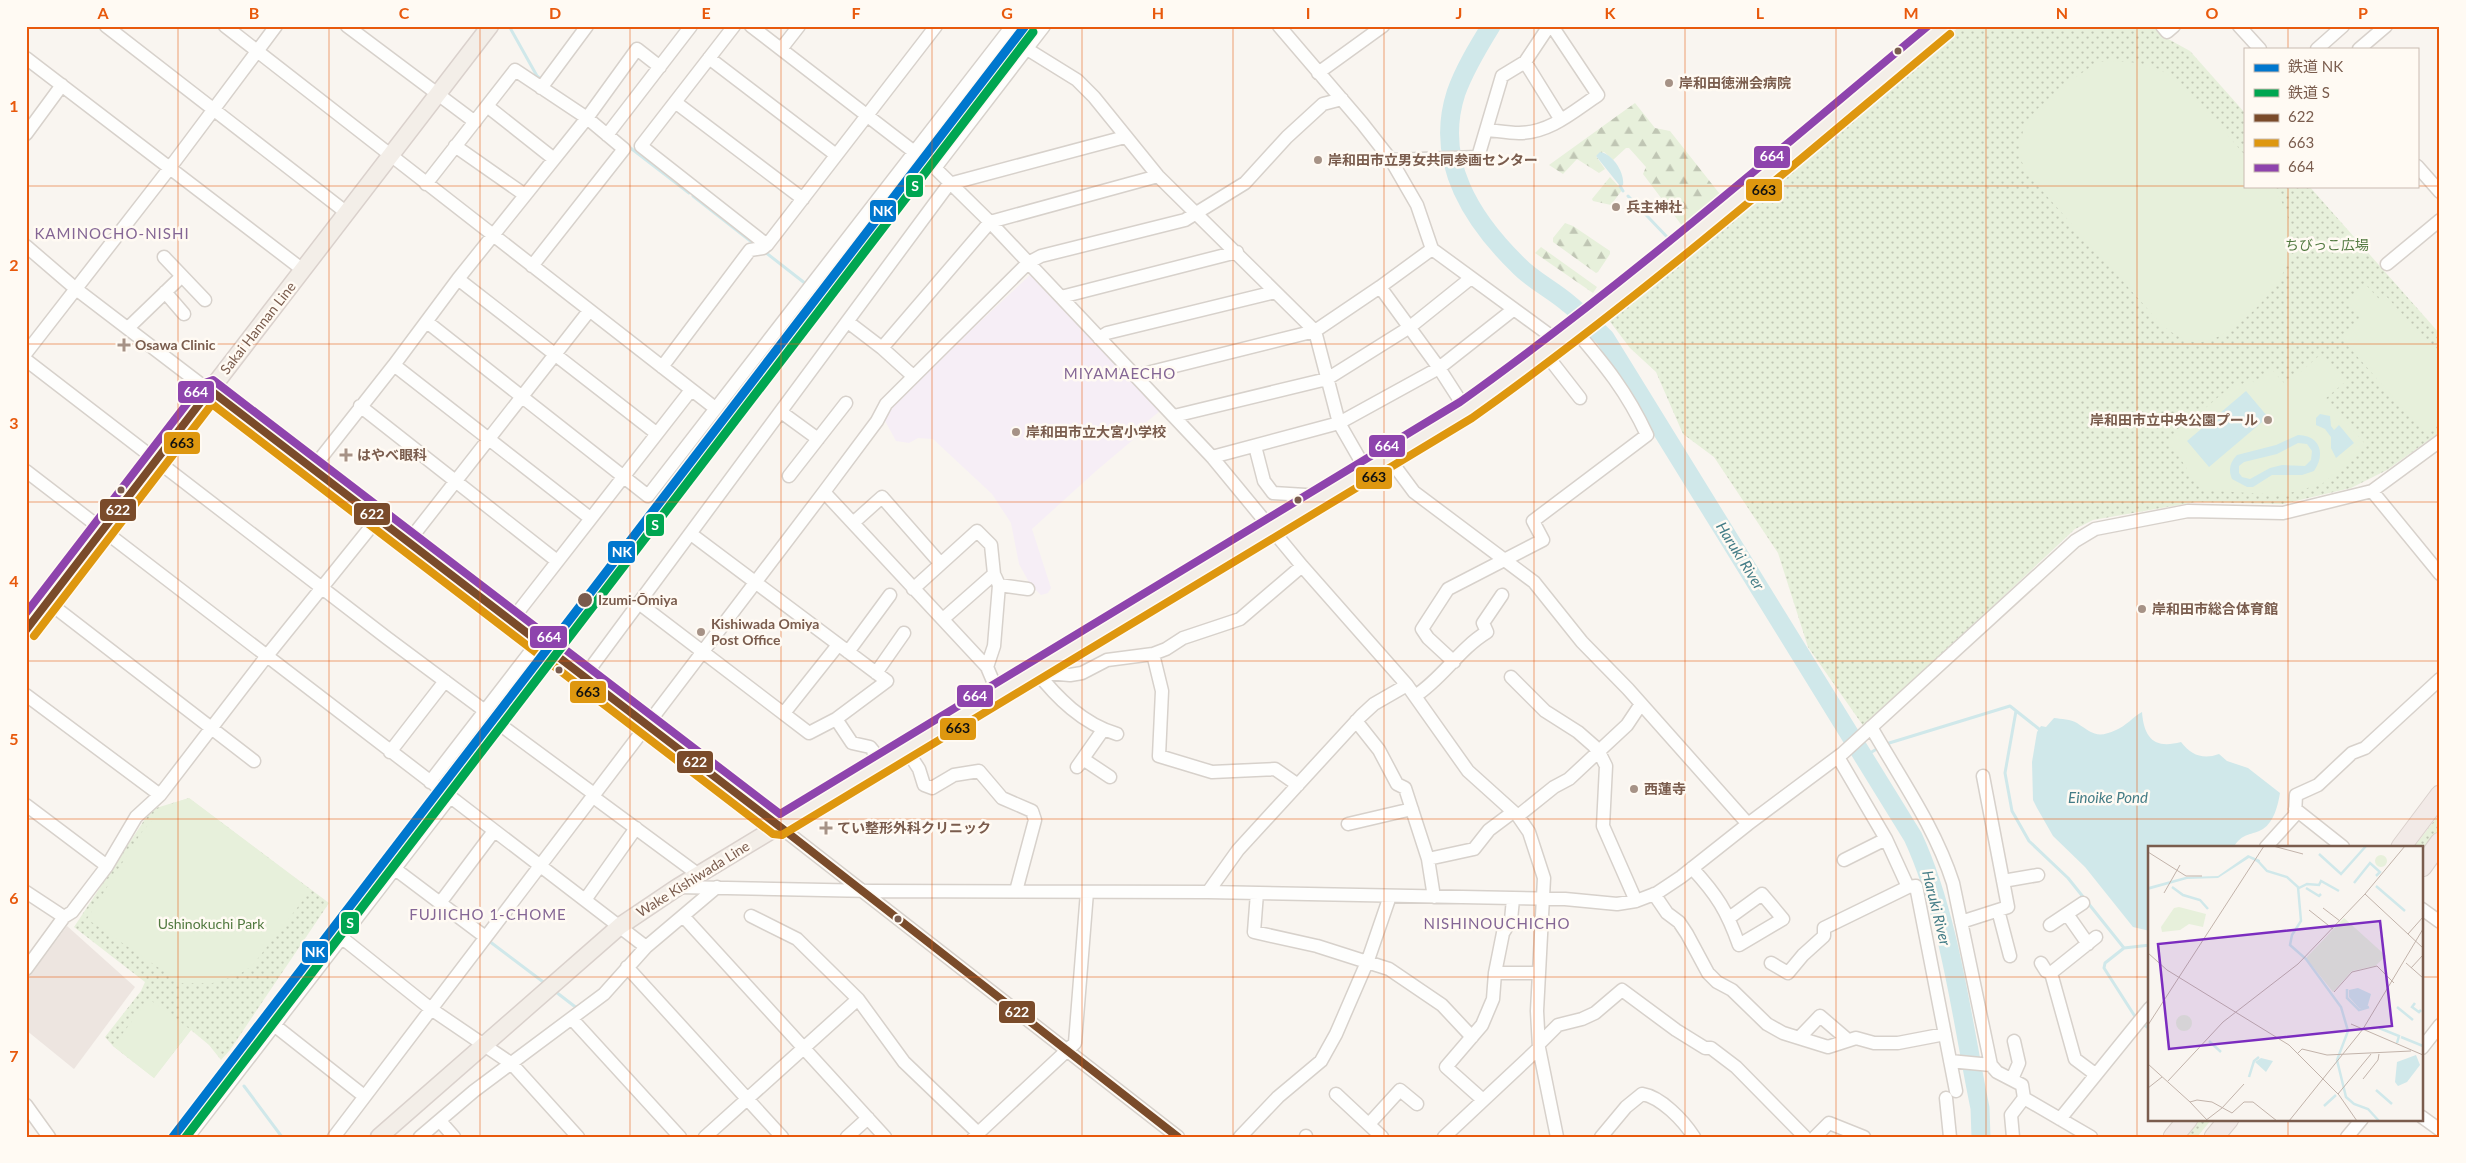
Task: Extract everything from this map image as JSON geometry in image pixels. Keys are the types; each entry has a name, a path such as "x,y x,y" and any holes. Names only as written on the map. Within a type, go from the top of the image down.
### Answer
{"highway":[{"path":"2402,846 2440,795"},
{"path":"2424,864 2440,842"},
{"path":"2173,1137 2187,1120"},
{"path":"2214,1137 2228,1120"}],"main road":[{"name":"Sakai Hannan Line","path":"26,630 490,26"},
{"name":"Wake Kishiwada Line","path":"379,1137 620,926 678,887 1466,410 1546,353 1603,309 1935,29"}],"street":[{"path":"225,26 715,408"},
{"path":"26,353 169,169 276,26"},
{"path":"347,26 475,122"},
{"path":"541,88 587,26"},
{"path":"607,135 691,26"},
{"path":"734,26 641,146 767,245"},
{"path":"752,26 935,168 990,222 1212,458 1302,566 1407,685 1468,771 1515,814 1529,832 1544,878 1537,1011 1539,1046 1557,1137"},
{"path":"781,49 799,26"},
{"path":"662,367 750,250 763,248 767,245 936,26"},
{"path":"428,322 521,398 648,496 1012,26"},
{"path":"935,168 1044,26"},
{"path":"1279,26 1342,99 1391,160 1417,205 1432,249 1560,342"},
{"path":"1318,73 1383,26"},
{"path":"1391,160 1478,157 1488,130 1502,76 1525,62 1548,26"},
{"path":"1488,130 1519,133 1530,132 1561,120 1598,95 1552,26"},
{"path":"2162,26 2167,32 2174,26"},
{"path":"2239,26 2259,48"},
{"path":"2318,48 2343,26"},
{"path":"2360,48 2386,26"},
{"path":"109,27 347,213"},
{"path":"312,468 428,322 458,279 586,118 637,49 660,67"},
{"path":"1027,49 1077,80 1094,97 1158,176 1237,252 1314,331 1339,423 1366,470"},
{"path":"26,58 303,270"},
{"path":"709,58 836,155"},
{"path":"1525,62 1561,120"},
{"path":"426,184 515,70 586,118 624,149 532,266"},
{"path":"26,134 62,85"},
{"path":"334,1137 484,936 824,492 877,421 886,404 913,376 1028,263 1042,256 1185,220 1245,183 1287,137 1323,104 1342,99"},
{"path":"675,102 803,199"},
{"path":"487,106 554,159"},
{"path":"584,677 950,184 1125,137"},
{"path":"455,146 525,195"},
{"path":"2418,167 2440,192"},
{"path":"882,348 990,222 1158,176"},
{"path":"2387,264 2440,220"},
{"path":"26,246 76,289 779,826 1178,1137"},
{"path":"1135,376 1314,331 1380,287 1432,249"},
{"path":"1061,297 1237,252"},
{"path":"164,257 204,300"},
{"path":"128,328 182,276"},
{"path":"1174,416 1328,379 1410,327 1471,278"},
{"path":"458,279 656,433"},
{"path":"1380,287 1439,368 1466,410"},
{"path":"165,292 184,314"},
{"path":"1099,338 1107,333 1275,292"},
{"path":"1212,458 1339,423 1439,368 1514,309"},
{"path":"408,542 589,311"},
{"path":"848,322 882,348 913,376"},
{"path":"1454,662 1428,638 1422,629 1448,589 1543,540 1533,521 1647,435 1632,403 1576,329"},
{"path":"1546,353 1580,398"},
{"path":"26,360 485,711"},
{"path":"394,365 590,518"},
{"path":"512,621 691,390"},
{"path":"789,476 846,403"},
{"path":"360,406 557,561"},
{"path":"781,412 818,439"},
{"path":"678,887 862,891 1208,892 1543,899 1617,904 1636,901 1654,894 1692,868 1840,755 2075,541 2094,529 2188,511 2283,513 2372,491 2440,441"},
{"path":"1255,446 1264,481 1272,493 1322,496"},
{"path":"1388,457 1414,492 1534,582 1582,642 1642,704 1748,824"},
{"path":"26,471 646,947"},
{"path":"2372,491 2440,574"},
{"path":"824,492 987,667 998,693"},
{"path":"852,523 882,497 940,563"},
{"path":"26,969 64,917 72,912 106,866 136,817 160,795 266,657 378,518"},
{"path":"913,589 977,531 991,545 997,579 994,646 987,667"},
{"path":"640,604 809,733 836,719 887,681 691,534"},
{"path":"1035,671 1070,676 1082,673 1107,660 1153,654 1166,649 1183,638 1240,619 1302,566"},
{"path":"997,579 1028,589"},
{"path":"943,619 997,579"},
{"path":"784,713 890,594"},
{"path":"1415,696 1430,686 1476,639 1487,632 1484,623 1502,595"},
{"path":"48,602 254,762"},
{"path":"876,673 904,633"},
{"path":"430,782 538,642"},
{"path":"1153,654 1162,691 1159,756 1212,772 1275,769 1298,785"},
{"path":"1035,671 1067,707 1103,730 1117,734"},
{"path":"1511,677 1545,711 1578,732 1598,751 1606,766 1603,826 1636,901"},
{"path":"2267,846 2294,815 2296,795 2318,785 2352,753 2365,748 2440,679"},
{"path":"390,752 445,681"},
{"path":"1208,892 1238,850 1356,721 1374,704 1407,685"},
{"path":"26,695 160,795"},
{"path":"1428,859 1474,849 1489,830 1569,779 1627,725 1642,704"},
{"path":"836,719 852,743 870,747 884,763"},
{"path":"1356,721 1379,750 1398,784 1405,788 1428,859 1434,897"},
{"path":"506,729 699,874"},
{"path":"1869,729 1944,857 1961,922 1988,1065"},
{"path":"1103,730 1080,763 1110,777"},
{"path":"906,749 919,769 924,785 932,788 954,775 979,771 1002,798 1032,811 1035,820 1016,892"},
{"path":"1840,755 1886,839 1908,887"},
{"path":"1961,922 2008,907 1983,776"},
{"path":"188,1137 450,796"},
{"path":"26,805 106,866"},
{"path":"1348,824 1412,809"},
{"path":"2295,809 2342,846"},
{"path":"585,900 636,828"},
{"path":"440,903 494,831"},
{"path":"1844,860 1886,839"},
{"path":"1692,868 1715,893 1729,918"},
{"path":"395,869 484,936"},
{"path":"2003,881 2038,875"},
{"path":"1771,963 1788,973 1803,955 1824,936 1824,928 1908,887 1916,886 1945,1034 1954,1062 1950,1137"},
{"path":"420,1137 612,986 646,947 716,887"},
{"path":"26,892 64,917"},
{"path":"751,916 797,939 858,999 904,1062 976,1135 1075,1044 1086,892"},
{"path":"1257,893 1254,932 1317,946 1368,960 1389,968 1442,1005 1472,1037"},
{"path":"1654,894 1667,913 1680,922 1708,973 1717,982 1732,990 1767,1024 1828,1048 1856,1038 1874,1043 1898,1043 1945,1034"},
{"path":"1240,1137 1278,1097 1321,1060 1336,1034 1368,960 1390,896"},
{"path":"1483,1100 1446,1067 1482,1025 1493,999 1495,973 1503,933 1511,920 1513,899"},
{"path":"2050,924 2083,903"},
{"path":"1998,910 2010,956"},
{"path":"2424,910 2440,922"},
{"path":"2051,973 2092,940 2067,914"},
{"path":"683,916 885,1137"},
{"path":"341,937 431,1009 512,1064 578,1137"},
{"path":"2041,964 2046,971 2051,973"},
{"path":"627,967 782,1137"},
{"path":"1495,973 1539,973"},
{"path":"2051,973 2074,1059 2095,1074"},
{"path":"1444,1137 1539,1046 1558,1025 1582,1019 1595,1013 1622,990 1676,1030 1705,1048 1711,1048 1736,1067 1805,1137"},
{"path":"706,1137 858,999"},
{"path":"2060,1119 2148,1010"},
{"path":"1799,1038 1820,1016 1848,1040"},
{"path":"572,1019 680,1137"},
{"path":"274,1025 364,1096"},
{"path":"2424,1047 2436,1041 2440,1025"},
{"path":"2012,1079 2018,1063 2014,1041"},
{"path":"1954,1062 1988,1065 2022,1085 2024,1098 2011,1115 2012,1137"},
{"path":"1369,1124 1400,1090 1417,1104"},
{"path":"1336,1094 1382,1137"},
{"path":"1601,1137 1626,1107 1642,1094 1652,1095 1681,1121 1694,1137"},
{"path":"2024,1098 2090,1137"},
{"path":"26,1105 49,1137"},
{"path":"846,1137 868,1118"},
{"path":"2424,1118 2440,1130"},
{"path":"440,1120 454,1137"},
{"path":"2347,1137 2361,1120"},
{"path":"1815,1137 1830,1123 1864,1137"}],"shaded area":[{"name":"岸和田市立大宮小学校","path":"1030,275 1160,411 1144,424 1147,428 1032,529 1051,588 1048,593 1041,595 1030,584 1019,564 1011,523 992,494 933,439 918,438 909,443 896,441 883,417 928,370"},
{"path":"67,926 135,987 74,1069 26,1030 26,981"}],"green space":[{"name":"ちびっこ広場","path":"1960,26 2153,26 2161,35 2190,51 2244,112 2244,188 2311,188 2440,334 2440,432 2387,470 2351,488 2283,504 2196,502 2093,520 2075,529 1864,727 1808,647 1778,553 1714,457 1683,434 1656,372 1630,348 1608,319"},
{"path":"2112,61 2149,65 2166,73 2178,82 2244,154 2244,188 2274,188 2283,204 2291,229 2291,248 2285,270 2265,299 2237,326 2222,335 2207,341 2194,342 2172,333 2161,324 2028,175 2020,158 2023,131 2035,111 2067,83 2098,62"},
{"path":"1635,103 1655,128 1670,131 1723,198 1686,228 1683,227 1643,174 1646,167 1629,148 1626,148 1613,160 1604,152 1596,156 1605,169 1599,173 1577,159 1563,174 1549,165"},
{"path":"1610,177 1622,190 1611,205 1593,201 1592,199"},
{"path":"1565,223 1573,226 1610,251 1598,272 1596,273 1553,242 1553,238"},
{"path":"1541,247 1597,287 1593,293 1535,253"},
{"path":"2366,285 2380,300 2386,296 2440,356 2440,420 2425,433 2340,337 2362,317 2348,301"},
{"name":"岸和田市立中央公園プール","path":"2321,354 2345,382 2325,399 2367,446 2322,484 2282,495 2201,490 2168,440 2237,381 2240,386 2249,378 2256,384 2272,370 2286,385"},
{"name":"Ushinokuchi Park","path":"189,798 329,903 230,1050 221,1060 209,1045 191,1030 154,1078 113,1046 105,1037 141,991 145,982 74,927 145,819 156,808"},
{"name":"Ushinokuchi Park","path":"189,798 311,890 252,966 238,975 213,983 181,983 87,919 141,833 165,806"},
{"path":"2440,813 2440,828 2424,852 2424,846 2415,846"},
{"path":"149,999 191,1030 154,1078 113,1046"},
{"path":"2198,1120 2211,1120 2197,1137 2184,1137"}],"water":[{"path":"1600,152 1614,160 1622,175 1623,185 1620,186 1596,156"},
{"path":"2246,391 2268,417 2209,467 2187,441"},
{"path":"2320,414 2330,416 2331,426 2334,430 2339,425 2354,443 2336,458 2331,448 2331,437 2325,429 2316,425 2316,418"},
{"path":"2298,435 2311,438 2319,447 2320,458 2318,465 2314,471 2302,475 2272,475 2253,487 2247,487 2232,479 2230,466 2237,455 2276,445","holes":["2298,443 2307,444 2312,451 2311,460 2305,466 2282,465 2270,468 2250,479 2242,477 2239,473 2239,466 2244,462 2277,454"]},
{"name":"Einoike Pond","path":"2142,712 2145,729 2152,740 2164,744 2181,742 2198,755 2213,756 2219,754 2227,761 2248,768 2280,793 2275,813 2267,826 2240,839 2235,846 2148,846 2148,931 2133,927 2085,867 2053,836 2033,800 2032,762 2037,732 2041,726 2046,727 2054,718 2075,722 2095,734 2109,733 2120,728"}],"waterway":[{"path":"509,26 537,76 542,80"},
{"name":"Haruki River","path":"1491,26 1463,76 1456,93 1450,118 1450,142 1454,165 1461,187 1485,228 1501,247 1524,270 1574,308 1605,338 1913,837 1937,901 1954,970 1980,1108 1981,1137"},
{"path":"628,146 689,193"},
{"path":"1620,186 1623,191"},
{"path":"693,196 753,243"},
{"path":"1628,196 1669,239"},
{"path":"765,252 806,284"},
{"path":"1886,744 2010,706 2039,729"},
{"path":"2016,711 2005,773 2012,811 2029,841 2068,878 2124,948 2148,945"},
{"path":"1865,756 1875,750"},
{"path":"489,941 546,984"},
{"path":"2124,948 2105,963 2104,968 2136,1018"},
{"path":"556,992 578,1009"},
{"path":"2143,1024 2148,1028"},
{"path":"244,1086 282,1137"}],"rail line":[{"name":"NK","path":"173,1137 1025,26"},
{"name":"S","path":"186,1137 1033,32"}],"transit line":[{"name":"664","path":"26,613 202,384 213,380 780,814 1460,402 1521,358 1640,265 1928,26"},
{"name":"663","path":"34,636 212,404 773,834 782,835 1472,418 1534,373 1655,279 1950,34"},
{"name":"622","path":"210,390 779,826 1178,1137"},
{"name":"622","path":"26,630 210,390"}],"place":[{"name":"岸和田徳洲会病院","path":"1669,83"},
{"name":"岸和田市立男女共同参画センター","path":"1318,160"},
{"name":"兵主神社","path":"1616,207"},
{"name":"Osawa Clinic","path":"124,345"},
{"name":"岸和田市立中央公園プール","path":"2268,420"},
{"name":"岸和田市立大宮小学校","path":"1016,432"},
{"name":"はやべ眼科","path":"346,455"},
{"name":"Izumi-Ōmiya","path":"585,600"},
{"name":"岸和田市総合体育館","path":"2142,609"},
{"name":"Kishiwada Omiya Post Office","path":"701,632"},
{"name":"西蓮寺","path":"1634,789"},
{"name":"てい整形外科クリニック","path":"826,828"}],"district":[{"name":"KAMINOCHO-NISHI","path":"112,234"},
{"name":"MIYAMAECHO","path":"1120,374"},
{"name":"FUJIICHO 1-CHOME","path":"488,915"},
{"name":"NISHINOUCHICHO","path":"1497,924"}]}
